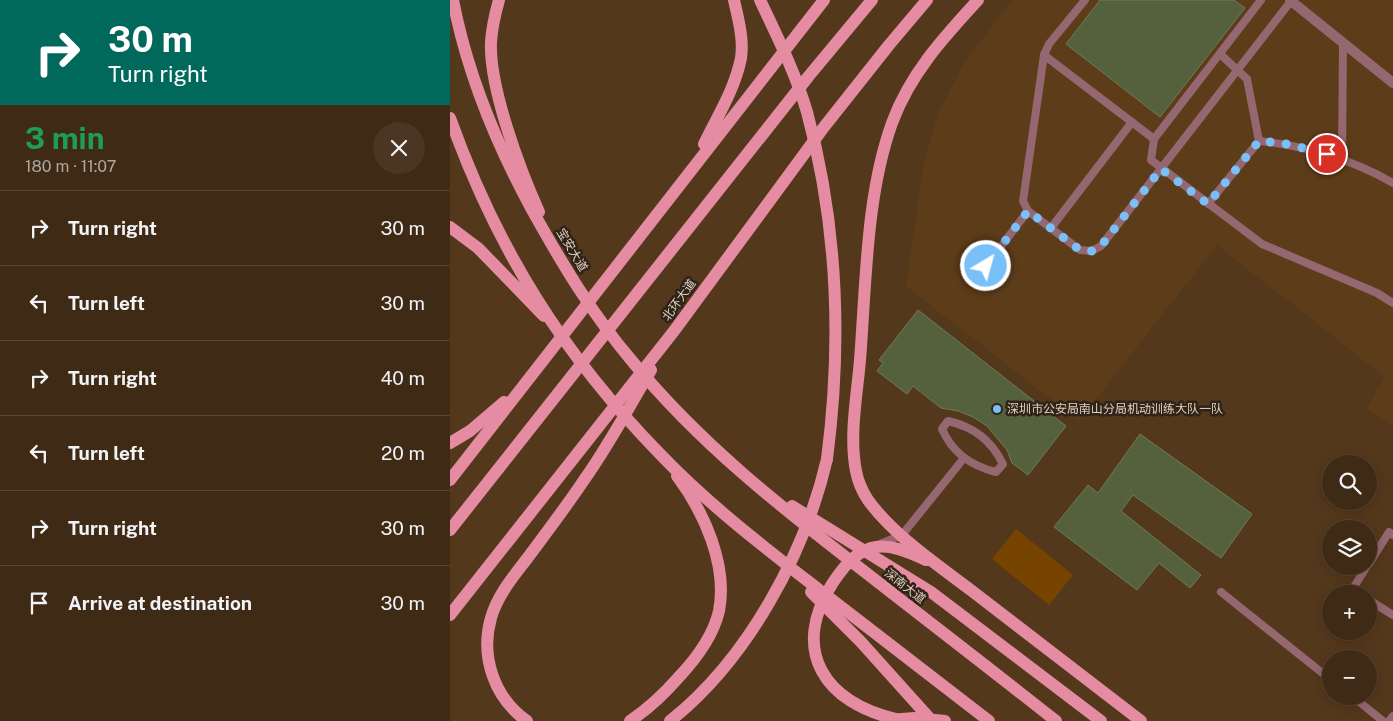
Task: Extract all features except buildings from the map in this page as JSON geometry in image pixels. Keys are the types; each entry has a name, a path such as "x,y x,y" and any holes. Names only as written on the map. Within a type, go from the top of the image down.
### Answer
{"main road":[{"name":"宝安大道","path":"453,0 473,76 495,136 559,258 596,315 632,361 677,412 740,471"},
{"path":"499,0 494,16 491,44 496,80 517,156 532,197 559,258"},
{"path":"691,169 731,89 741,57 740,25 734,0"},
{"path":"670,721 690,705 719,675 754,625 781,580 804,534 820,490 827,459 834,392 836,332 831,233 821,175 806,111 784,52 760,0"},
{"path":"450,480 824,0"},
{"path":"450,530 808,76 872,0"},
{"path":"923,5 936,0"},
{"path":"978,0 934,49 905,94 889,132 876,182 854,452 856,471 860,486 879,513 902,535 938,565 1141,721"},
{"name":"北环大道","path":"450,615 674,330 824,127 923,5"},
{"path":"450,118 489,215 519,272 554,326 621,413 662,456 723,514 989,721"},
{"path":"450,227 478,248 554,326"},
{"path":"527,721 502,696 492,677 488,658 487,637 491,617 513,578 598,460 674,330"},
{"path":"450,443 470,431 525,384"},
{"path":"630,721 652,704 689,666 712,630 720,601 718,567 702,516 688,490 662,456"},
{"path":"740,471 789,504 931,592 1101,721"},
{"name":"深南大道","path":"740,471 826,542 1056,721"},
{"path":"938,565 892,548 871,548 853,558 827,593 816,618 813,632 814,648 825,678 837,691 865,710 891,720 915,718 945,721"},
{"path":"778,558 861,642 932,721"}],"street":[{"path":"1290,0 1393,83"}],"lane":[{"path":"1085,0 1049,44 1044,55 1023,201 1028,211 1080,250 1092,251 1101,246 1290,0"},
{"path":"1261,0 1154,139 1151,160 1262,244 1377,292 1393,303"},
{"path":"1342,158 1343,44"},
{"path":"1208,204 1259,141 1248,79 1220,54"},
{"path":"1044,55 1154,139"},
{"path":"1051,228 1132,122"},
{"path":"1259,141 1282,143 1342,158 1393,183"},
{"path":"986,266 1028,211"},
{"path":"948,421 971,428 982,435 991,444 1002,464 996,472 985,469 964,458 946,439 942,429 948,421"},
{"path":"871,548 902,535 964,458"},
{"path":"1377,551 1389,532 1393,535"},
{"path":"1222,592 1322,673"},
{"path":"1377,605 1393,615"},
{"path":"1363,705 1383,721"},
{"path":"1389,721 1393,716"}],"shaded area":[{"path":"1012,0 1393,0 1393,425 1366,408 1385,377 1217,245 1079,421 906,286 923,166 938,113 964,63"},
{"path":"1016,529 1073,575 1049,605 992,559"}],"place":[{"name":"深圳市公安局南山分局机动训练大队一队","path":"997,409"}],"route":[{"path":"986,266 1028,211 1080,250 1092,251 1101,246 1161,169 1208,204 1259,141 1282,143 1327,154"}]}
